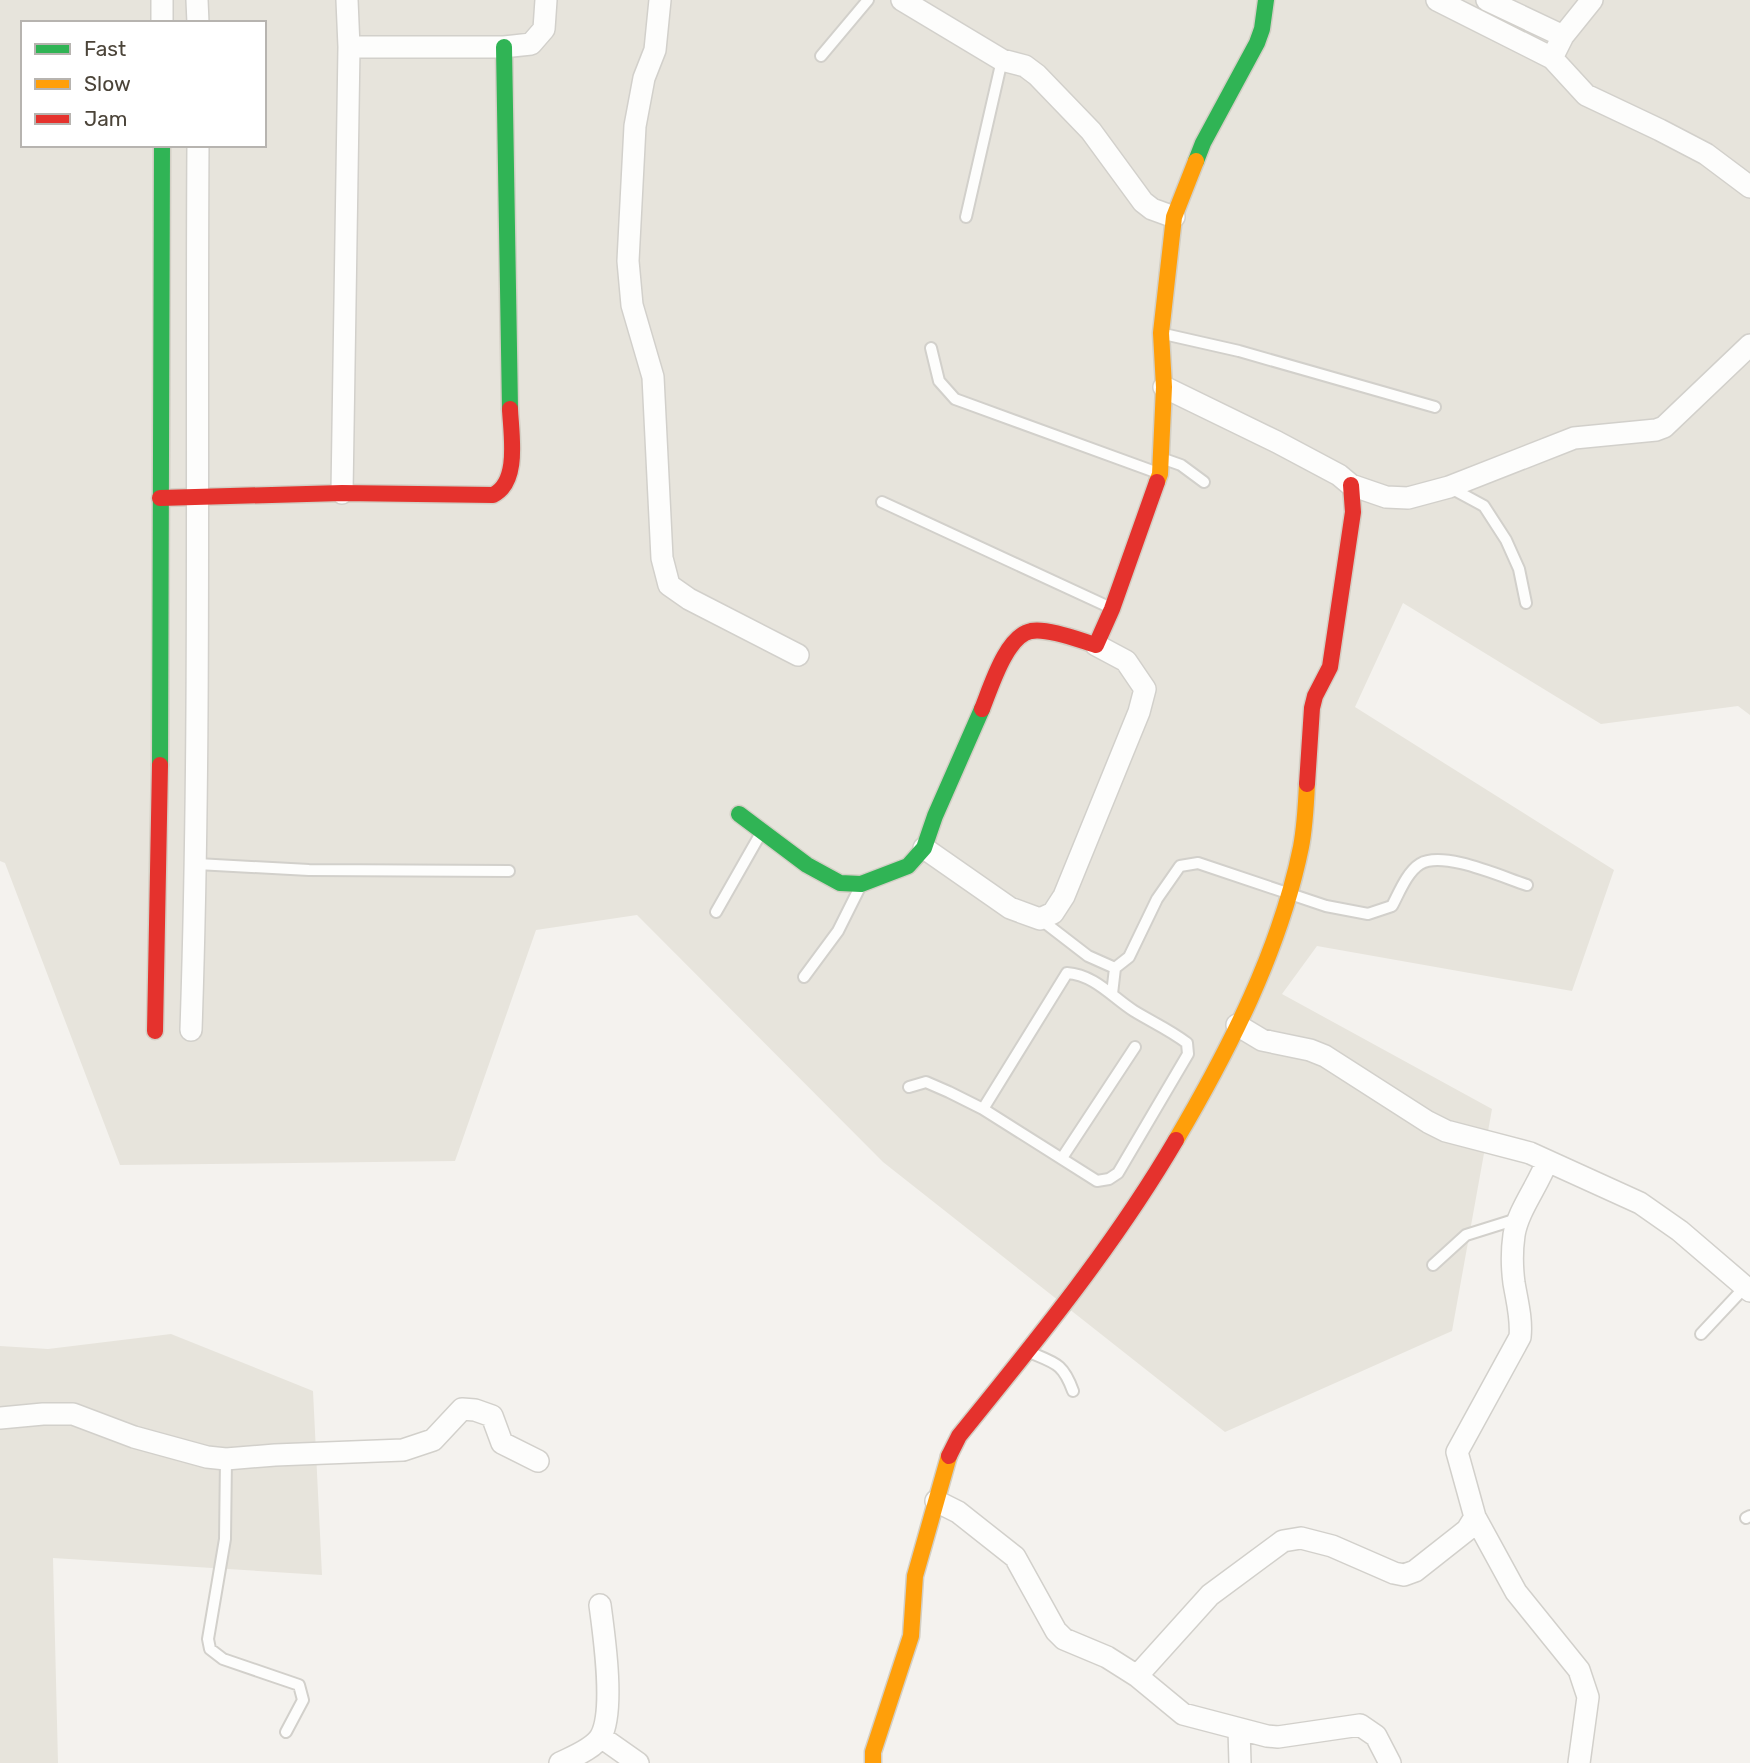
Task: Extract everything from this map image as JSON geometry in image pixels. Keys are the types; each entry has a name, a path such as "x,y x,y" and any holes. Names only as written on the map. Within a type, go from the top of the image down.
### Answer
{"street":[{"path":"162,0 162,21"},
{"path":"197,0 198,21"},
{"path":"342,494 349,47 347,0"},
{"path":"349,47 505,47 531,44 544,29 546,0"},
{"path":"660,0 655,50 644,78 635,126 628,261 632,305 653,377 662,558 669,585 689,599 798,655"},
{"path":"902,0 1002,60 1025,66 1037,75 1091,131 1143,202 1152,209 1174,217"},
{"path":"1096,645 1112,609 1161,466 1164,387 1161,333 1174,217 1203,143 1257,44 1266,0"},
{"path":"1487,0 1563,36"},
{"path":"1552,58 1563,36 1592,0"},
{"path":"1442,1 1552,58 1586,95 1706,154 1750,187"},
{"path":"160,498 342,494 487,497 504,489 509,480 510,464 505,47"},
{"path":"155,1031 160,862 162,147"},
{"path":"191,1030 197,864 198,147"},
{"path":"1164,387 1277,442 1339,475 1351,485 1387,497 1408,498 1449,487 1574,438 1664,427 1750,345"},
{"path":"873,1763 873,1752 911,1636 915,1576 951,1450 958,1436 1029,1352 1136,1203 1187,1124 1263,968 1303,841 1312,708 1330,667 1353,512 1351,485"},
{"path":"739,814 807,865 840,883 861,884 908,866 924,848 935,816 1010,644 1030,631 1058,634 1096,645 1126,661 1145,690 1139,712 1064,896 1054,913 1040,919 1010,908 924,848"},
{"path":"160,862 197,864"},
{"path":"1237,1025 1262,1040 1310,1050 1325,1056 1446,1131 1530,1153 1640,1203 1680,1231 1747,1289"},
{"path":"1547,1161 1539,1182 1517,1219 1514,1236 1514,1279 1520,1336 1457,1452 1475,1517 1516,1592 1579,1670 1588,1697 1579,1763"},
{"path":"0,1418 73,1414 134,1437 207,1457 226,1459 403,1450 433,1440 462,1409 475,1410 492,1416 502,1443 538,1461"},
{"path":"936,1501 958,1512 1015,1557 1056,1632 1064,1639 1107,1657 1137,1676 1183,1714 1278,1737 1360,1726 1376,1736 1390,1763"},
{"path":"1137,1676 1210,1595 1283,1541 1301,1538 1332,1546 1404,1575 1415,1572 1458,1538 1475,1517"},
{"path":"560,1763 585,1750 600,1737 607,1710 607,1657 600,1605"},
{"path":"1239,1729 1240,1763"},
{"path":"600,1737 638,1763"}],"lane":[{"path":"821,56 868,0"},
{"path":"967,217 1002,60"},
{"path":"1161,333 1240,351 1435,407"},
{"path":"931,348 939,381 955,399 1161,466 1181,465 1204,482"},
{"path":"1449,487 1484,506 1499,528 1519,569 1526,603"},
{"path":"882,502 1112,609"},
{"path":"716,912 763,831"},
{"path":"1112,994 1115,968 1129,957 1157,899 1180,866 1198,863 1326,906 1368,914 1392,906 1419,865 1437,859 1462,864 1527,885"},
{"path":"197,864 309,870 509,871"},
{"path":"804,977 838,931 861,884"},
{"path":"1040,919 1088,956 1115,968"},
{"path":"909,1087 926,1082 983,1109 1097,1181 1109,1179 1118,1173 1188,1054 1187,1043 1079,974 1067,973 983,1109"},
{"path":"1062,1158 1135,1047"},
{"path":"1433,1265 1466,1235 1517,1219"},
{"path":"1701,1334 1747,1289"},
{"path":"1029,1352 1066,1372 1073,1391"},
{"path":"226,1459 225,1539 208,1639 210,1649 223,1659 299,1685 303,1700 285,1732"}],"shaded area":[{"path":"0,0 1750,0 1750,715 1738,706 1601,724 1403,603 1355,707 1614,870 1572,991 1317,946 1282,994 1492,1109 1452,1331 1225,1432 883,1162 637,915 536,930 455,1161 120,1165 5,863 0,861"},
{"path":"171,1334 313,1391 322,1575 53,1558 58,1763 0,1763 0,1346 48,1349"}],"traffic: fast":[{"path":"1196,161 1257,43 1266,0"},
{"path":"504,47 510,409"},
{"path":"160,765 162,147"},
{"path":"739,814 807,865 840,883 861,884 908,866 924,848 935,816 982,709"}],"traffic: slow":[{"path":"1157,482 1160,474 1164,387 1161,333 1174,217 1196,161"},
{"path":"1176,1140 1233,1035 1280,924 1301,847 1307,784"},
{"path":"873,1763 873,1752 911,1636 915,1576 949,1456"}],"traffic: jam":[{"path":"160,498 342,493 493,495 502,489 511,469 510,409"},
{"path":"982,709 1000,664 1014,642 1022,635 1031,631 1046,631 1096,645 1112,609 1157,482"},
{"path":"1307,784 1312,708 1330,667 1353,512 1351,485"},
{"path":"155,1031 160,765"},
{"path":"949,1456 959,1436 1045,1329 1127,1218 1176,1140"}]}
